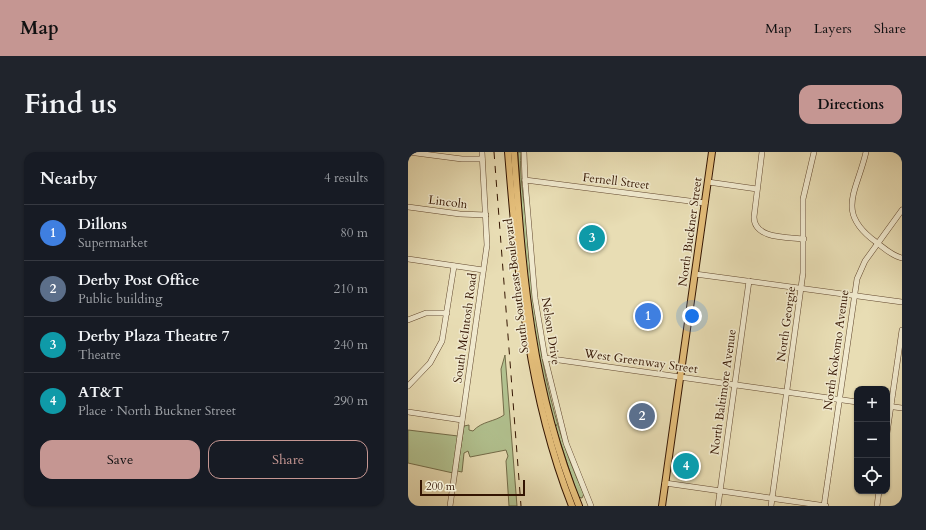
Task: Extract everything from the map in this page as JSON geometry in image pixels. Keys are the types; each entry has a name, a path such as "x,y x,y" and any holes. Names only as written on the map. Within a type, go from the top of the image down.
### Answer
{"main road":[{"name":"South Southeast Boulevard","path":"508,152 519,281 527,341 544,419 565,486 570,490 577,506"},
{"name":"South Southeast Boulevard","path":"514,152 526,294 535,355 553,434 577,506"},
{"name":"North Buckner Street","path":"662,506 712,152"}],"street":[{"path":"408,152 462,159 482,159"},
{"name":"South McIntosh Road","path":"450,506 487,237 482,152"},
{"name":"Nelson Drive","path":"524,152 535,298 545,358 566,443 591,506"},
{"path":"762,152 754,217 756,227 764,233 804,239"},
{"name":"North Georgie","path":"771,506 804,262 803,199 814,152"},
{"path":"866,152 853,194 852,209 859,228 893,255 902,258"},
{"name":"Fernell Street","path":"525,180 705,203"},
{"path":"708,182 757,189"},
{"name":"Lincoln","path":"408,207 460,214 486,215"},
{"name":"North Kokomo Avenue","path":"824,506 853,296 861,268 902,210"},
{"path":"408,259 483,270"},
{"path":"408,386 430,363 438,351 443,338 454,266"},
{"path":"695,274 902,302"},
{"name":"North Baltimore Avenue","path":"718,506 749,281"},
{"path":"408,320 426,313 447,313"},
{"path":"890,400 902,330"},
{"name":"West Greenway Street","path":"545,358 854,402"},
{"path":"890,406 902,408"},
{"path":"408,412 462,420"},
{"path":"666,483 824,506"},
{"path":"877,506 879,494"},
{"path":"577,506 589,500"}],"green space":[{"path":"518,152 521,152 521,178 532,291 543,361 559,429 570,462 584,494 582,498 578,497 555,426 557,425 554,425 536,353 525,261"},
{"path":"505,355 517,506 509,506 506,461 508,456 506,450 470,457 468,451 464,453 462,472 457,471 464,426 469,425 469,430 473,431 480,425 504,415 501,369"},
{"path":"408,430 458,436 453,473 408,463"}],"railway":[{"path":"494,152 521,506"}],"place":[{"name":"Derby Plaza Theatre 7","path":"592,238"},
{"name":"Dillons","path":"648,316"},
{"name":"Derby Post Office","path":"642,416"},
{"name":"AT&T","path":"686,466"}]}
